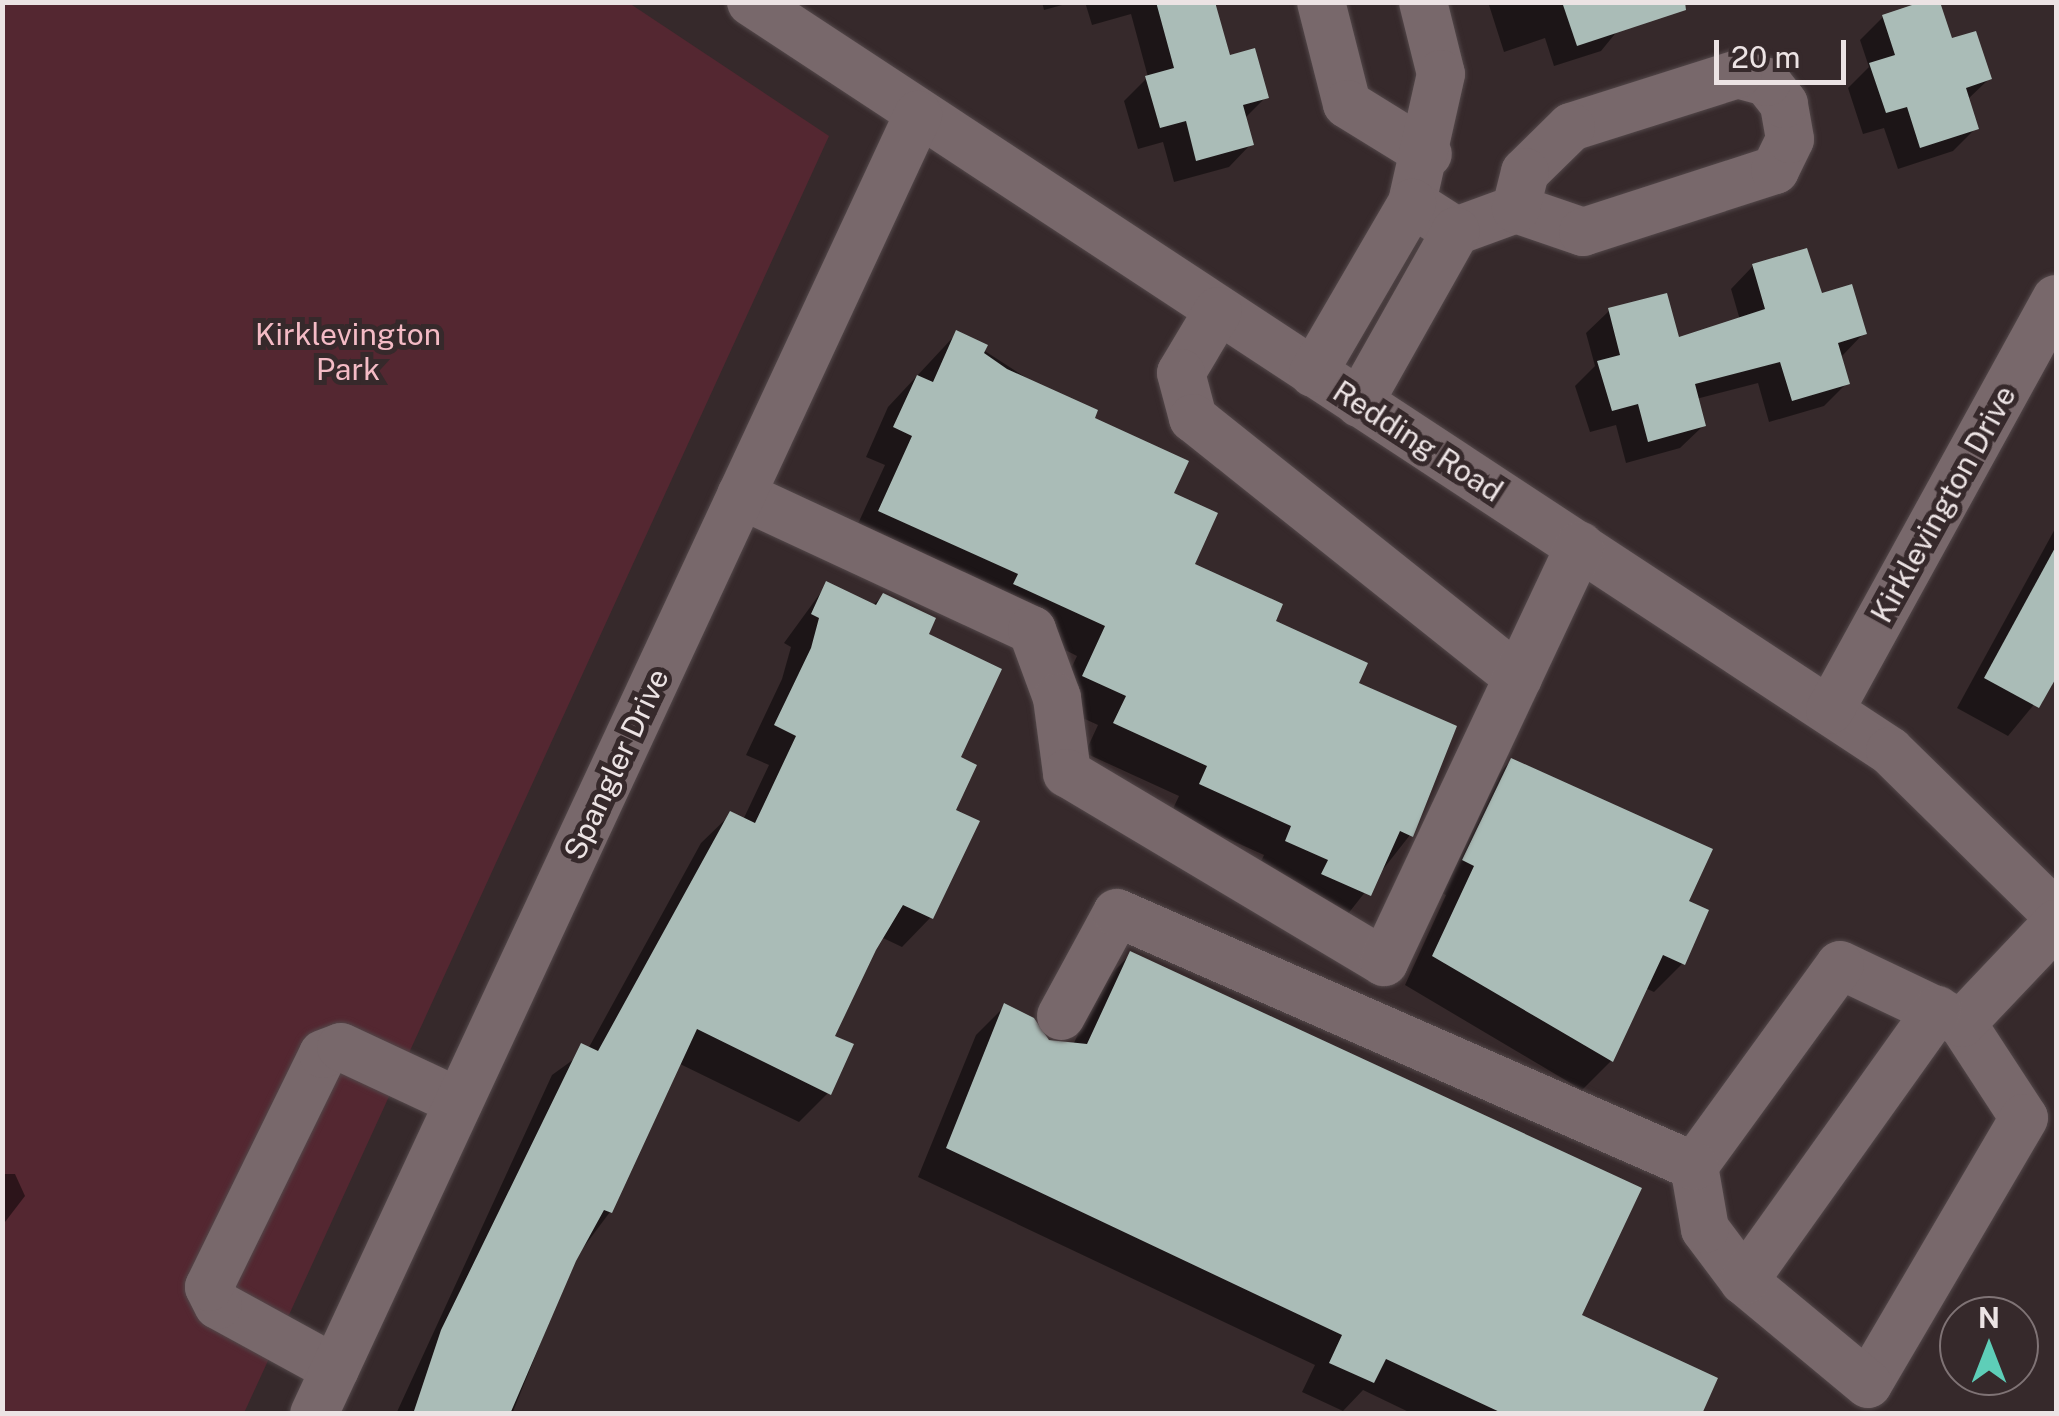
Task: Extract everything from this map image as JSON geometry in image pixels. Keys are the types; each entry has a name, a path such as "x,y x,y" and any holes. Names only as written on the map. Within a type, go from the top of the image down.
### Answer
{"street":[{"name":"Redding Road","path":"751,2 1890,751 2056,914"},
{"path":"1321,2 1347,104 1428,154"},
{"path":"1312,372 1412,203 1428,154 1440,74 1423,2"},
{"path":"1359,403 1456,231 1516,209 1583,232 1775,170 1790,139 1784,104 1767,82 1738,74 1572,128 1525,172 1516,209"},
{"name":"Spangler Drive","path":"314,1414 918,115"},
{"path":"1412,203 1456,231"},
{"name":"Kirklevington Drive","path":"1830,710 2056,299"},
{"path":"1218,310 1181,373 1193,418 1518,677"},
{"path":"741,495 1032,630 1057,698 1067,774 1384,962 1580,546"},
{"path":"1061,1016 1118,913 1694,1166"},
{"path":"1744,1281 1949,1017 2056,924"},
{"path":"1840,965 1949,1017 2024,1118 1858,1399 1744,1281 1705,1229 1694,1166 1840,965"},
{"path":"335,1369 218,1305 210,1286 323,1054 342,1047 460,1102"}],"green space":[{"name":"Kirklevington Park","path":"3,3 629,3 829,136 244,1413 3,1414"}],"building":[{"path":"1156,2 1215,2 1230,55 1255,48 1269,98 1243,105 1254,145 1196,161 1186,121 1160,128 1145,76 1174,68"},
{"path":"1562,2 1685,2 1686,10 1577,46"},
{"path":"1921,2 1940,2 1952,38 1976,31 1992,79 1966,88 1979,129 1920,148 1907,107 1886,113 1869,63 1895,55 1882,15"},
{"path":"1807,248 1822,293 1852,284 1867,334 1838,343 1850,384 1792,401 1780,362 1695,384 1706,426 1648,442 1638,404 1612,411 1597,361 1620,355 1608,308 1667,293 1679,337 1765,309 1752,264"},
{"path":"956,330 988,345 984,353 1007,369 1098,410 1095,418 1189,461 1174,493 1218,513 1195,564 1283,604 1276,621 1368,663 1359,683 1457,726 1413,837 1400,831 1371,896 1321,874 1328,860 1285,841 1291,826 1199,784 1207,766 1113,723 1126,696 1082,676 1105,626 1013,584 1018,574 878,511 912,436 893,427 917,375 933,382"},
{"path":"2056,546 2056,678 2039,708 1984,678"},
{"path":"826,581 876,605 883,593 936,618 929,634 1002,669 961,757 977,765 956,810 980,821 933,919 903,905 876,950 835,1036 854,1044 831,1095 697,1029 612,1213 604,1210 576,1261 510,1414 413,1414 441,1330 581,1043 598,1051 730,811 755,823 796,736 774,725 811,648 819,618 811,614"},
{"path":"1511,758 1713,849 1689,901 1709,910 1685,965 1663,955 1613,1062 1432,956 1474,866 1462,860"},
{"path":"1130,951 1642,1188 1582,1315 1718,1378 1702,1414 1504,1414 1386,1359 1374,1383 1329,1363 1342,1335 946,1148 1004,1003 1034,1018 1049,1040 1087,1044"}]}
